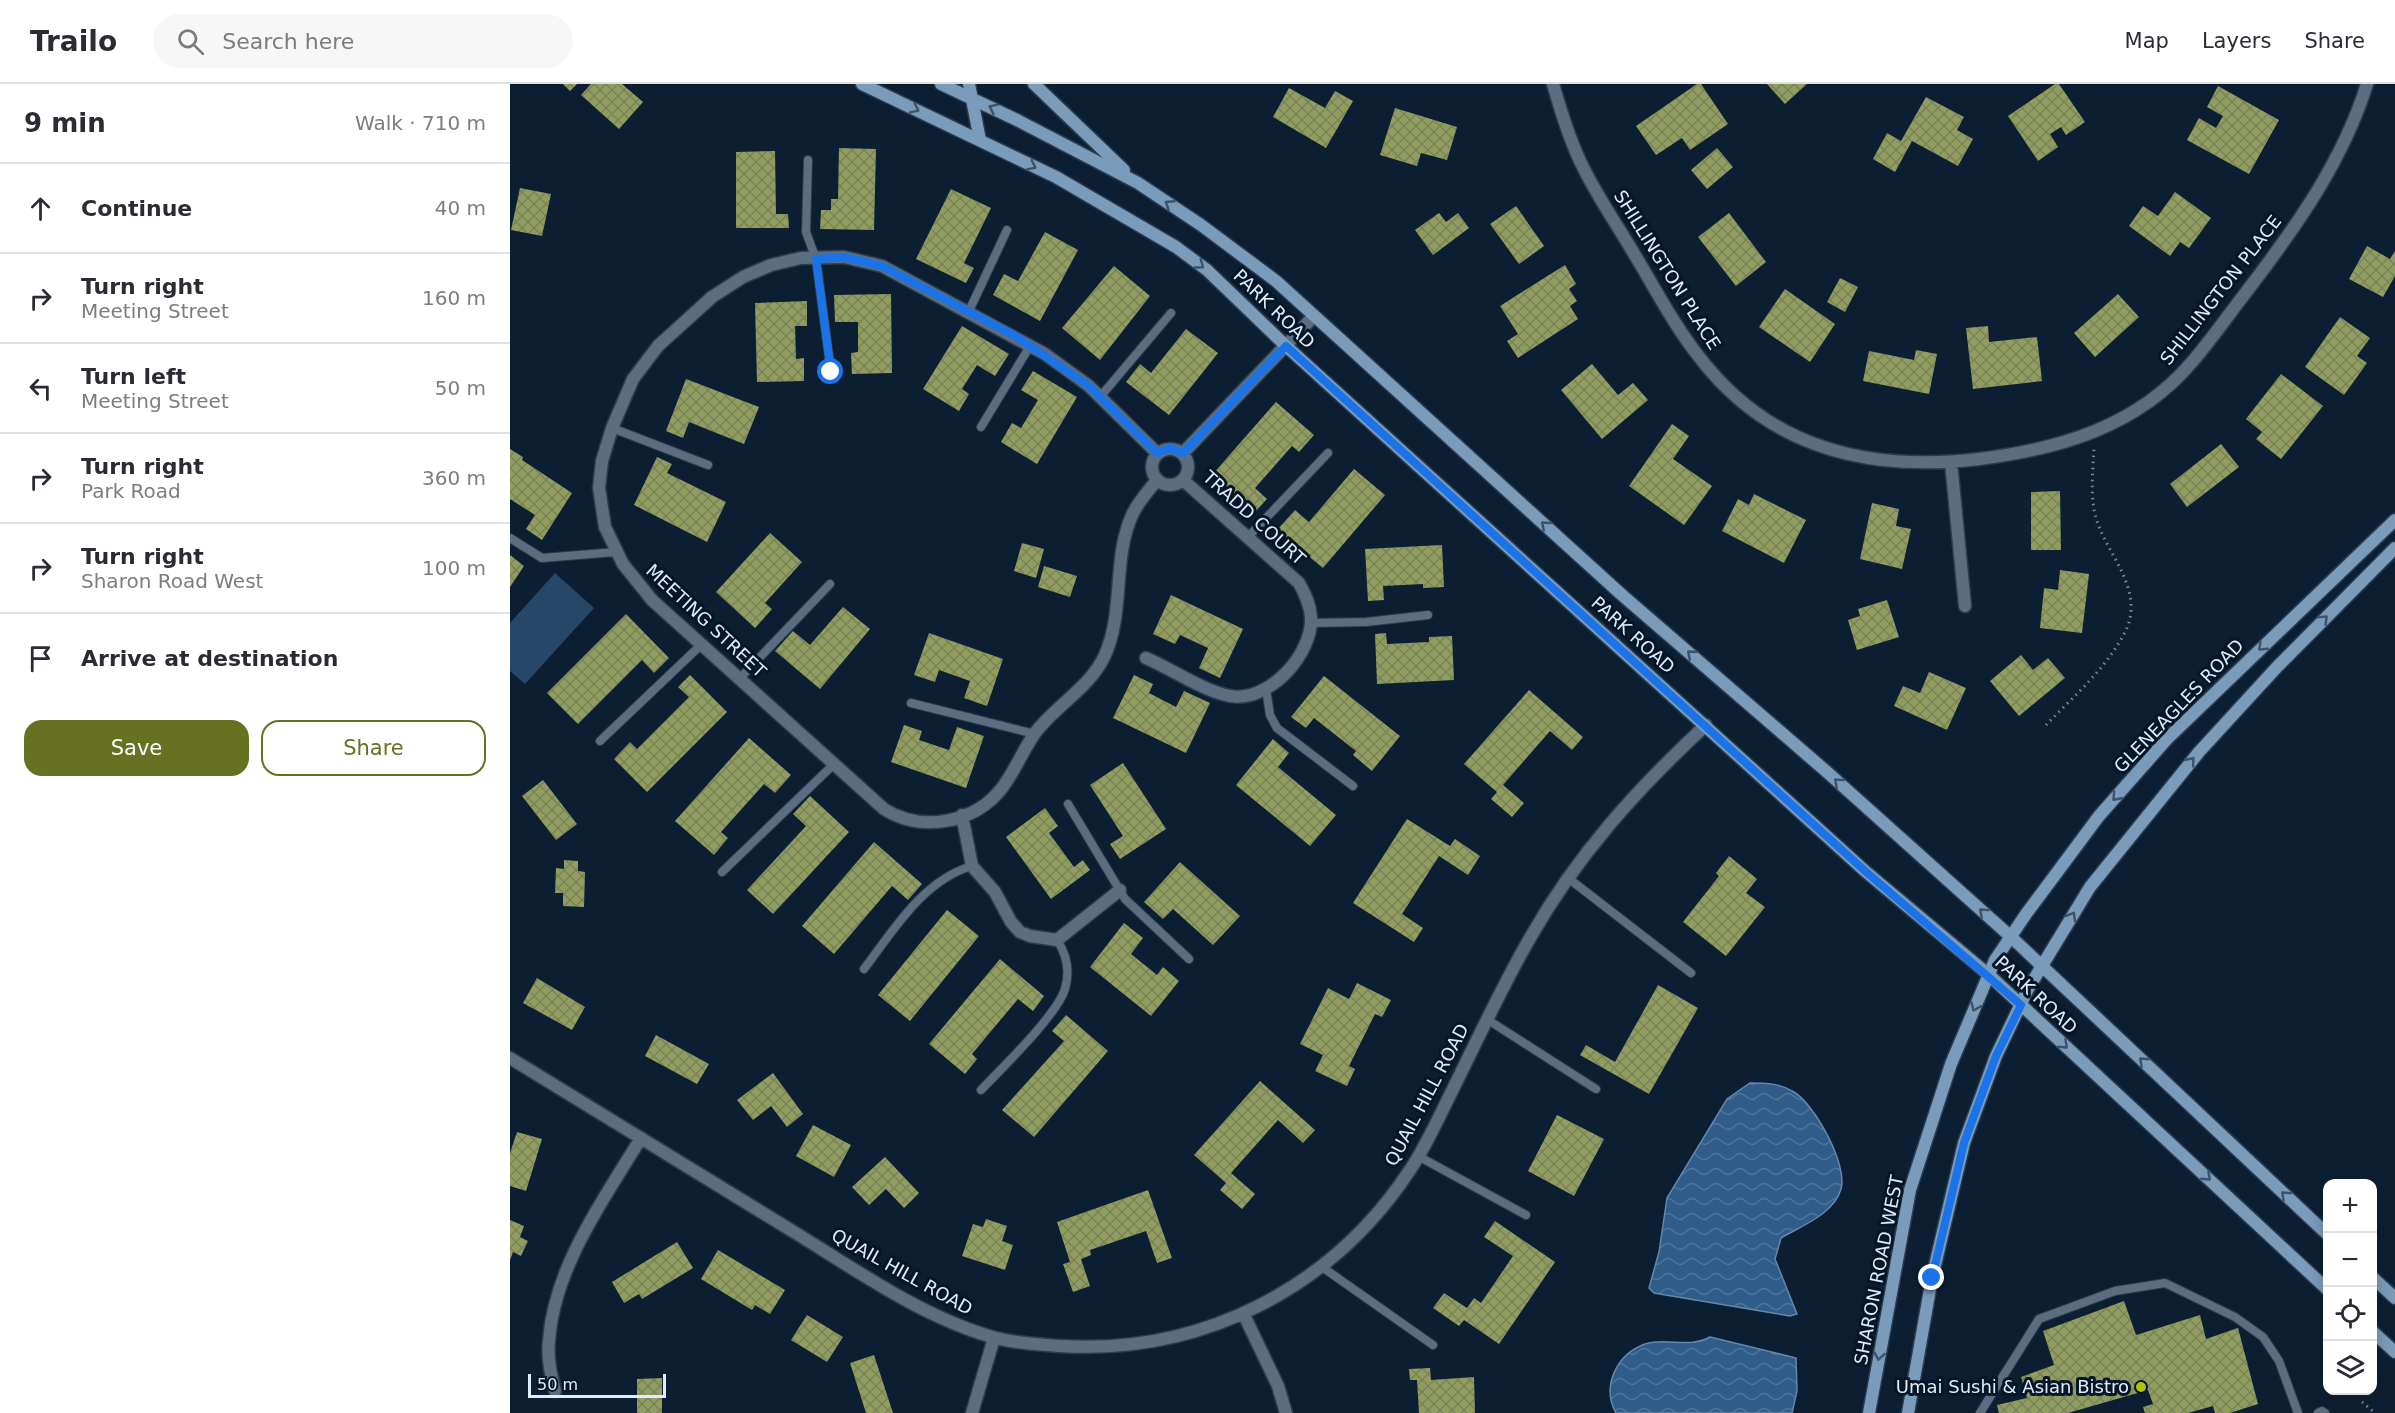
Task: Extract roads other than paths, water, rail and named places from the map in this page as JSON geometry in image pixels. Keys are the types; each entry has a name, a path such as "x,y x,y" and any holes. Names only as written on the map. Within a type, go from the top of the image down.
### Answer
{"main road":[{"name":"PARK ROAD","path":"862,84 1056,177 1176,247 1207,270 1286,346 1865,871 1989,975 2325,1287"},
{"name":"PARK ROAD","path":"941,84 1138,183 1233,248 1314,316 1622,595 1827,772 2010,936 2326,1233"},
{"path":"969,84 980,140"},
{"path":"1034,84 1138,183"},
{"name":"GLENEAGLES ROAD","path":"2010,936 2099,816 2168,739 2395,520"},
{"path":"1908,1413 1932,1278 1964,1143 1996,1056 2042,966 2090,887 2199,752 2277,666 2395,548"},
{"name":"SHARON ROAD WEST","path":"1869,1413 1910,1190 1951,1065 1989,975 2010,936"},
{"path":"2377,1281 2395,1298"},
{"path":"2377,1335 2395,1352"}],"street":[{"name":"SHILLINGTON PLACE","path":"1553,84 1582,166 1675,323 1700,359 1727,389 1780,429 1829,451 1868,460 1907,464 2023,454 2095,433 2152,400 2199,354 2291,234 2324,181 2349,132 2367,84"},
{"name":"MEETING STREET","path":"1157,453 1100,397 1045,354 969,311 882,266 844,257 801,258 771,265 742,277 712,297 648,356 633,379 612,428 602,461 599,488 605,527 616,552 632,577 652,600 892,814 911,821 931,824 977,810 992,800 1035,734 1090,678 1104,658 1116,623 1125,534 1133,513 1157,480"},
{"path":"1183,453 1314,316"},
{"path":"1170,448 1183,453 1188,466 1183,480 1170,485 1157,480 1151,466 1157,453 1170,448"},
{"path":"1951,462 1965,606"},
{"name":"TRADD COURT","path":"1183,480 1299,583 1308,599 1311,623 1306,645 1296,661 1266,690"},
{"path":"1146,658 1230,696 1247,696 1266,690"},
{"name":"QUAIL HILL ROAD","path":"510,1058 933,1314 994,1338 1035,1344 1114,1347 1162,1340 1210,1328 1274,1300 1322,1268 1352,1242 1383,1207 1418,1156 1531,936 1568,878 1639,788 1706,725"},
{"path":"962,815 972,866 996,892 1011,922 1020,932 1058,940 1120,890"},
{"path":"555,1390 550,1368 549,1341 557,1301 585,1233 640,1138"},
{"path":"1244,1315 1278,1386 1286,1413"},
{"path":"972,1413 994,1338"}],"lane":[{"path":"808,160 806,232 816,259 831,372"},
{"path":"969,311 1007,230"},
{"path":"1100,397 1171,313"},
{"path":"981,426 1030,346"},
{"path":"612,428 708,465"},
{"path":"1248,537 1328,453"},
{"path":"510,538 542,558 616,552"},
{"path":"740,678 830,584"},
{"path":"1311,623 1366,622 1428,615"},
{"path":"600,741 702,644"},
{"path":"1266,690 1270,715 1277,728 1353,786"},
{"path":"911,703 1035,734"},
{"path":"722,872 834,764"},
{"path":"1068,804 1120,890 1136,912 1189,959"},
{"path":"864,969 904,915 930,889 962,869 972,866"},
{"path":"1568,878 1691,973"},
{"path":"981,1090 1033,1035 1064,992 1067,960 1058,940"},
{"path":"1488,1020 1596,1089"},
{"path":"1418,1156 1526,1215"},
{"path":"1322,1268 1433,1345"},
{"path":"1980,1413 2039,1319 2115,1291 2165,1283 2235,1317 2264,1337 2279,1362 2298,1413"},
{"path":"2318,1413 2322,1411 2325,1413"}],"water":[{"path":"1750,1083 1778,1085 1794,1092 1802,1099 1828,1136 1840,1166 1841,1189 1831,1206 1816,1218 1781,1238 1775,1259 1797,1314 1790,1316 1654,1293 1649,1288 1659,1252 1667,1198 1727,1099"},
{"path":"1710,1337 1796,1358 1797,1391 1792,1413 1616,1413 1610,1392 1611,1382 1614,1372 1627,1355 1653,1342 1686,1343"}],"place":[{"name":"Umai Sushi & Asian Bistro","path":"2141,1387"}]}
